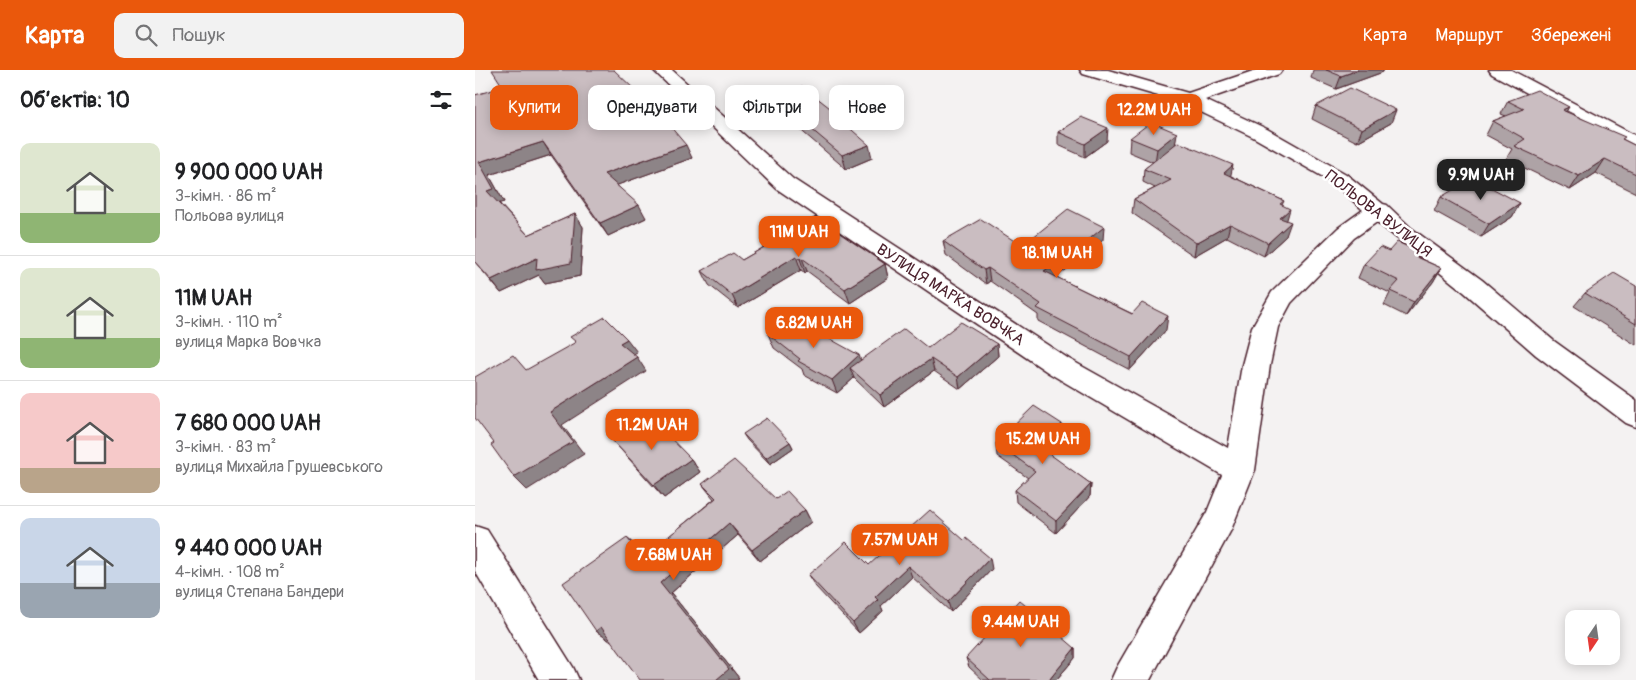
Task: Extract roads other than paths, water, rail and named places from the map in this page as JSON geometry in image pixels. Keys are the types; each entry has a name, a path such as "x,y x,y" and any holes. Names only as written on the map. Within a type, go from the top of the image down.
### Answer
{"street":[{"name":"ВУЛИЦЯ МАРКА ВОВЧКА","path":"661,70 785,184 1059,366 1240,470"},
{"name":"ПОЛЬОВА ВУЛИЦЯ","path":"1089,70 1189,99 1260,133 1339,178 1379,210 1403,233 1473,286 1545,348 1636,415"},
{"path":"1189,99 1273,70"},
{"path":"1498,70 1636,144"},
{"path":"1131,680 1220,520 1240,470 1256,365 1265,327 1281,298 1347,233 1379,210"},
{"path":"475,541 560,680"}]}
